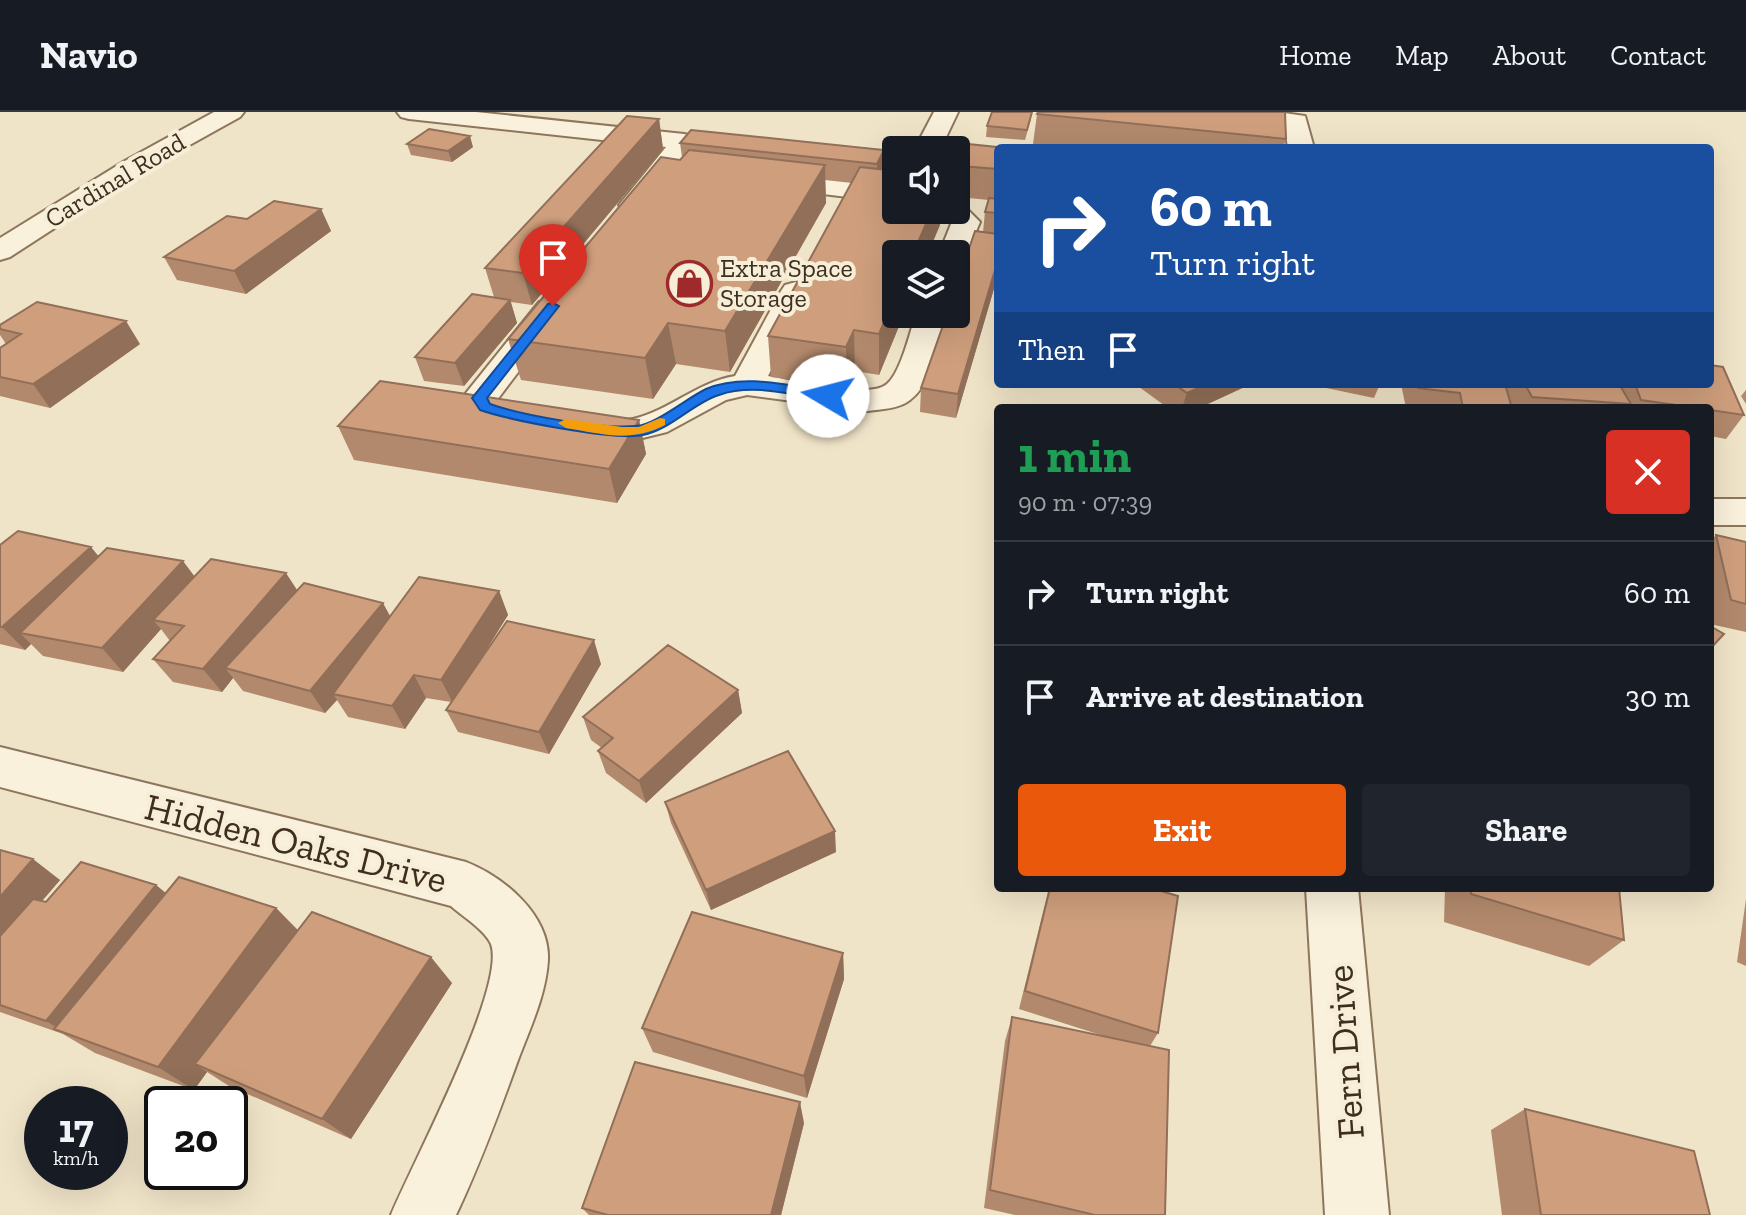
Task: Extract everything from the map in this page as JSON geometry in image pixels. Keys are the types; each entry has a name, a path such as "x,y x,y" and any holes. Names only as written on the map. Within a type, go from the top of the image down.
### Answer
{"street":[{"name":"Cardinal Road","path":"0,251 132,167 232,112"},
{"path":"409,112 699,143 678,171 614,229"},
{"path":"934,136 946,112"},
{"path":"1199,112 1296,121 1300,144"},
{"path":"805,153 882,160"},
{"path":"970,162 994,165"},
{"path":"740,178 882,193"},
{"path":"835,217 849,189"},
{"path":"970,208 984,209"},
{"path":"747,385 813,259"},
{"path":"566,289 479,398 485,407 519,416 622,432 641,431 713,392 747,385 883,400 900,392 927,328"},
{"path":"1714,512 1746,512"},
{"name":"Hidden Oaks Drive","path":"0,767 466,886 495,908 514,928 521,958 512,1002 451,1157 423,1215"},
{"name":"Fern Drive","path":"1332,892 1357,1215"}],"building":[{"path":"992,112 1032,112 1027,130 987,126"},
{"path":"1285,112 1286,139 1037,114"},
{"path":"627,116 659,119 523,273 485,268"},
{"path":"429,129 470,136 448,151 407,144"},
{"path":"691,130 882,150 882,154 877,164 680,143"},
{"path":"970,144 994,147 994,169 970,167"},
{"name":"Extra Space Storage","path":"689,150 825,165 725,331 668,323 645,358 508,339 661,157 680,160"},
{"path":"860,167 882,169 882,224 926,224 919,240 882,240 882,327 879,334 854,330 846,347 768,336"},
{"path":"989,198 994,199 994,213 985,212"},
{"path":"274,201 321,209 234,271 164,257 227,216 247,219"},
{"name":"Extra Space Storage","path":"975,231 994,233 994,273 958,394 921,388 942,328 970,328 970,246"},
{"path":"472,294 510,300 455,363 415,357"},
{"path":"37,302 126,321 33,384 0,377 0,348 21,334 0,329 0,325"},
{"path":"1714,366 1723,367 1744,415 1714,411 1714,404 1669,404 1641,400 1636,388 1714,388"},
{"path":"380,381 639,420 609,469 338,426"},
{"path":"1180,388 1198,388 1187,393"},
{"path":"1418,388 1506,388 1511,404 1462,404 1460,393"},
{"path":"1527,388 1621,388 1631,404 1532,397"},
{"path":"18,531 91,547 0,627 0,545"},
{"path":"1716,535 1746,542 1746,604 1731,600"},
{"path":"107,548 183,561 102,648 20,633"},
{"path":"211,559 286,573 203,669 153,659 184,626 153,620"},
{"path":"419,577 499,591 441,680 414,675 392,706 333,694"},
{"path":"304,583 383,603 310,691 225,668"},
{"path":"507,621 594,640 539,732 446,710"},
{"path":"1714,628 1724,634 1714,645"},
{"path":"668,645 738,690 639,781 598,751 613,738 583,717"},
{"path":"788,751 835,831 706,890 665,802"},
{"path":"0,850 33,859 0,897"},
{"path":"81,862 156,885 46,1021 0,1005 0,936 33,899 46,902"},
{"path":"179,877 276,908 158,1067 54,1029"},
{"path":"1049,892 1164,892 1178,896 1158,1033 1025,991"},
{"path":"1619,892 1624,940 1471,894"},
{"path":"312,912 431,957 322,1119 195,1064"},
{"path":"692,912 843,953 804,1076 642,1028"},
{"path":"1012,1017 1169,1050 1165,1215 1095,1215 990,1190"},
{"path":"635,1062 800,1102 771,1215 608,1215 582,1208"},
{"path":"1525,1109 1694,1151 1710,1215 1541,1215"}],"slow traffic":[{"path":"566,423 622,432 641,431 660,422"}],"place":[{"name":"Extra Space Storage","path":"689,283"}],"route":[{"path":"553,306 479,398 485,407 504,414 622,432 641,431 713,392 747,385 828,396"}]}
